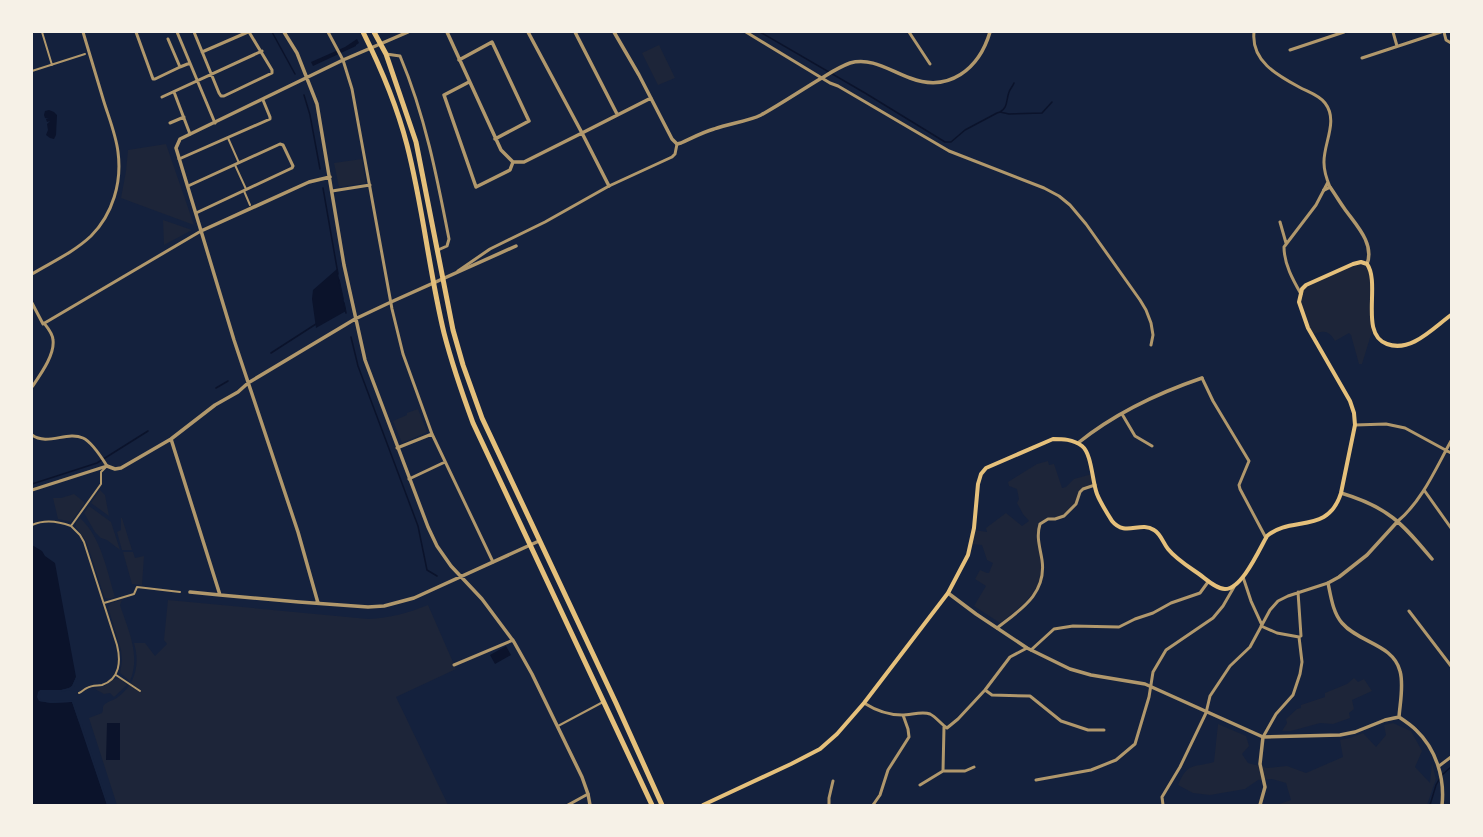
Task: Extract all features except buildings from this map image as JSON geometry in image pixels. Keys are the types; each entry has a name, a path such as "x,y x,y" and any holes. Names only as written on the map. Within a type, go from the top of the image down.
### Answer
{"highway":[{"path":"363,32 390,93 407,144 444,333 462,393 473,423 652,805"},
{"path":"374,32 386,54 416,142 453,330 471,391 482,418 662,805"}],"main road":[{"path":"702,805 820,749 837,734 864,703 948,593 968,556 974,528 978,484 986,468 1053,439 1064,439 1078,443 1086,452 1097,495 1112,521 1124,529 1148,527 1154,529 1168,549 1208,582 1220,588 1226,589 1234,586 1243,577 1270,533 1278,529 1312,521 1328,514 1338,503 1341,493 1355,425 1354,413 1350,402 1308,328 1300,302 1302,289 1306,285 1353,264 1361,262 1368,264 1372,275 1372,322 1374,331 1378,338 1384,343 1392,346 1403,346 1413,343 1451,315"}],"street":[{"path":"42,32 52,64"},
{"path":"32,273 76,248 95,231 109,209 118,183 119,162 117,144 83,32"},
{"path":"136,32 153,79 190,64"},
{"path":"177,32 215,123"},
{"path":"194,32 202,52 211,74 219,93 221,96 224,96 270,74 272,70 262,50 249,32 202,52"},
{"path":"284,32 297,53 317,104 344,265 365,360 397,448 432,537 443,556 482,599 512,640 532,674 582,777 590,805"},
{"path":"328,32 343,60 352,89 391,302 403,354 432,434 493,562"},
{"path":"318,603 298,532 248,383 176,148 180,139 190,134 343,60 408,32"},
{"path":"446,32 495,139 501,150 513,162 524,162 651,98"},
{"path":"528,32 610,186"},
{"path":"575,32 617,114"},
{"path":"614,32 672,139 677,144"},
{"path":"746,32 949,151 1044,188 1059,196 1070,205 1086,224 1146,310 1153,335 1151,345"},
{"path":"909,32 930,64"},
{"path":"677,144 714,129 754,118 846,64 854,62 865,61 874,63 910,79 923,82 933,83 949,80 963,74 975,62 983,49 990,32"},
{"path":"1254,32 1256,51 1265,65 1277,74 1320,98 1328,109 1330,128 1324,163 1328,182 1344,208 1364,234 1370,258 1368,264"},
{"path":"1290,50 1342,32"},
{"path":"1393,32 1397,46"},
{"path":"1362,58 1442,32 1446,40 1451,43"},
{"path":"168,39 180,67"},
{"path":"459,60 492,42 529,121 495,139"},
{"path":"162,97 262,50"},
{"path":"32,71 85,54"},
{"path":"386,54 400,56 410,79 428,137 436,168 449,239 447,246 438,250"},
{"path":"469,82 444,95 476,187 510,170 513,162"},
{"path":"174,92 190,134"},
{"path":"179,159 270,119 263,100"},
{"path":"170,123 184,117"},
{"path":"228,138 250,205"},
{"path":"188,186 280,144 283,145 293,166 292,168 196,212"},
{"path":"455,273 490,249 545,222 610,186 672,157 675,154 677,144"},
{"path":"44,323 201,231 309,182 330,177"},
{"path":"1301,294 1293,280 1284,254 1284,248 1286,243 1316,205 1328,182"},
{"path":"332,191 370,185"},
{"path":"1324,190 1330,187"},
{"path":"1280,222 1286,243"},
{"path":"32,435 41,439 79,437 85,439 98,452 107,466 115,469 121,468 171,439 215,404 238,392 248,383 355,319 516,246"},
{"path":"32,299 44,323"},
{"path":"32,303 50,331 53,341 50,354 42,372 32,387"},
{"path":"1078,443 1095,430 1122,414 1174,388 1202,378 1213,402 1249,461 1240,485 1240,489 1266,538"},
{"path":"1122,414 1135,436 1152,446"},
{"path":"1355,425 1386,424 1405,428 1451,453"},
{"path":"397,448 432,434"},
{"path":"171,439 220,595"},
{"path":"1163,805 1162,797 1180,767 1206,713 1210,696 1230,666 1250,647 1270,610 1278,602 1298,592 1328,583 1339,577 1367,555 1404,516 1424,490 1451,441"},
{"path":"409,478 445,462"},
{"path":"32,490 107,466"},
{"path":"71,526 101,484 101,472 107,466"},
{"path":"997,628 1015,615 1036,595 1039,590 1042,570 1038,537 1040,524 1048,519 1055,519 1064,516 1076,504 1083,489 1095,484"},
{"path":"1424,490 1451,528"},
{"path":"1341,493 1381,508 1398,521 1432,559"},
{"path":"32,526 45,521 61,522 71,526 80,535 84,542 119,651 120,661 116,675 105,684 89,687 79,694"},
{"path":"190,592 368,607 384,606 414,598 539,541"},
{"path":"1243,577 1261,626 1277,633 1299,637"},
{"path":"944,727 947,728 985,690 1010,657 1029,649 1054,629 1073,626 1119,627 1135,619 1153,613 1171,603 1200,593 1208,582"},
{"path":"1328,583 1333,604 1341,622 1358,636 1388,652 1397,662 1401,676 1399,717"},
{"path":"1036,780 1091,770 1116,760 1135,744 1149,697 1153,672 1166,650 1213,618 1223,606 1234,586"},
{"path":"104,603 134,594 137,587 180,592"},
{"path":"1260,805 1265,787 1260,764 1263,737 1276,714 1294,695 1300,674 1302,662 1299,637 1301,636 1298,592"},
{"path":"948,593 1029,649 1070,669 1091,675 1145,684 1206,713 1263,737 1340,735 1355,732 1385,720 1399,717 1416,730 1421,736 1439,768 1442,781 1442,805"},
{"path":"1409,611 1451,666"},
{"path":"454,665 512,640"},
{"path":"116,675 140,691"},
{"path":"985,690 992,695 1030,696 1061,721 1088,730 1104,730"},
{"path":"557,726 603,702"},
{"path":"864,703 876,709 903,715 925,713 932,715 944,727 943,771"},
{"path":"873,805 880,795 888,770 909,737 903,715"},
{"path":"1439,768 1451,758"},
{"path":"920,785 943,771 965,771 974,767"},
{"path":"829,805 829,798 834,781"},
{"path":"568,805 588,794"}],"shaded area":[{"path":"357,39 359,43 356,46 313,66 311,62 345,47"},
{"path":"659,45 675,78 658,85 642,53"},
{"path":"49,110 57,115 56,135 54,139 46,135 48,130 47,124 50,121 47,122 46,119 49,119 45,118 44,115 45,111"},
{"path":"166,144 194,225 121,198 128,150"},
{"path":"362,159 366,183 339,187 334,163"},
{"path":"163,220 192,230 164,245"},
{"path":"1361,262 1371,269 1373,328 1362,364 1359,364 1351,335 1349,333 1335,341 1333,337 1325,332 1319,332 1312,335 1299,302 1306,285"},
{"path":"337,269 346,311 316,328 312,299 313,290"},
{"path":"418,409 427,432 402,443 393,421"},
{"path":"1048,461 1049,465 1054,464 1062,488 1066,487 1074,479 1092,474 1095,485 1082,491 1075,503 1062,516 1049,519 1040,525 1038,530 1042,566 1039,584 1025,603 1000,623 974,606 986,586 975,579 980,570 989,573 993,563 987,560 982,545 971,544 975,530 987,532 986,528 1006,513 1022,526 1029,521 1017,503 1019,499 1017,489 1009,486 1008,482 1037,464"},
{"path":"100,490 105,495 109,516 91,503"},
{"path":"74,494 84,502 84,504 71,522 58,519 53,498 61,498"},
{"path":"89,506 111,522 120,550 107,540 101,538 95,532 84,513"},
{"path":"80,518 87,526 98,544 115,597 109,599 105,598 104,596 87,543 76,527 76,523"},
{"path":"121,518 132,550 122,550 117,532 121,530"},
{"path":"32,545 42,551 45,556 55,563 76,677 72,686 69,688 38,692 39,701 51,703 72,702 107,805 32,805"},
{"path":"123,552 133,552 135,558 144,556 142,585 132,584"},
{"path":"122,600 120,605 130,633 134,652 133,671 130,681 120,673 122,661 121,650 108,607 111,603"},
{"path":"168,600 368,619 399,615 428,605 456,669 396,697 448,805 117,805 89,718 102,713 103,707 107,702 118,697 129,686 135,673 137,658 134,643 145,643 155,656 167,644 164,640"},
{"path":"506,646 511,655 495,664 490,655"},
{"path":"1354,678 1358,682 1364,679 1372,691 1352,700 1354,709 1349,713 1350,718 1333,724 1320,723 1291,731 1282,731 1287,723 1286,719 1297,709 1301,708 1301,705 1325,697 1325,693 1347,684"},
{"path":"114,679 120,679 127,685 114,697 110,693 104,694 95,689 104,686"},
{"path":"107,723 120,723 120,760 106,760"},
{"path":"1393,723 1411,731 1422,751 1415,767 1430,783 1432,763 1436,779 1427,805 1279,805 1291,800 1286,783 1272,779 1258,780 1245,789 1210,795 1193,793 1178,785 1188,769 1214,762 1218,724 1246,736 1249,746 1242,754 1248,763 1267,768 1287,766 1306,773 1343,757 1340,740 1363,733 1376,747 1386,735 1384,725"}],"pier":[{"path":"76,677 78,678 74,687 70,690 61,692 41,692 39,696 41,700 73,700 81,722 79,722 72,702 51,703 39,701 37,697 40,690 61,690 69,688 72,686"},
{"path":"80,724 82,724 109,805 107,805"}],"waterway":[{"path":"272,32 295,74"},
{"path":"760,32 865,93 945,142 951,142 965,130 997,113 1042,113 1052,102"},
{"path":"1000,112 1006,106 1009,92 1014,83"},
{"path":"304,95 310,115 320,169"},
{"path":"323,188 338,274"},
{"path":"339,280 343,299"},
{"path":"344,303 346,313"},
{"path":"271,353 316,324"},
{"path":"351,337 358,366 418,526 427,570 437,576"},
{"path":"216,388 228,381"},
{"path":"32,484 97,463 148,431"},
{"path":"1442,775 1451,767"},
{"path":"1430,805 1436,785 1440,778"}]}
